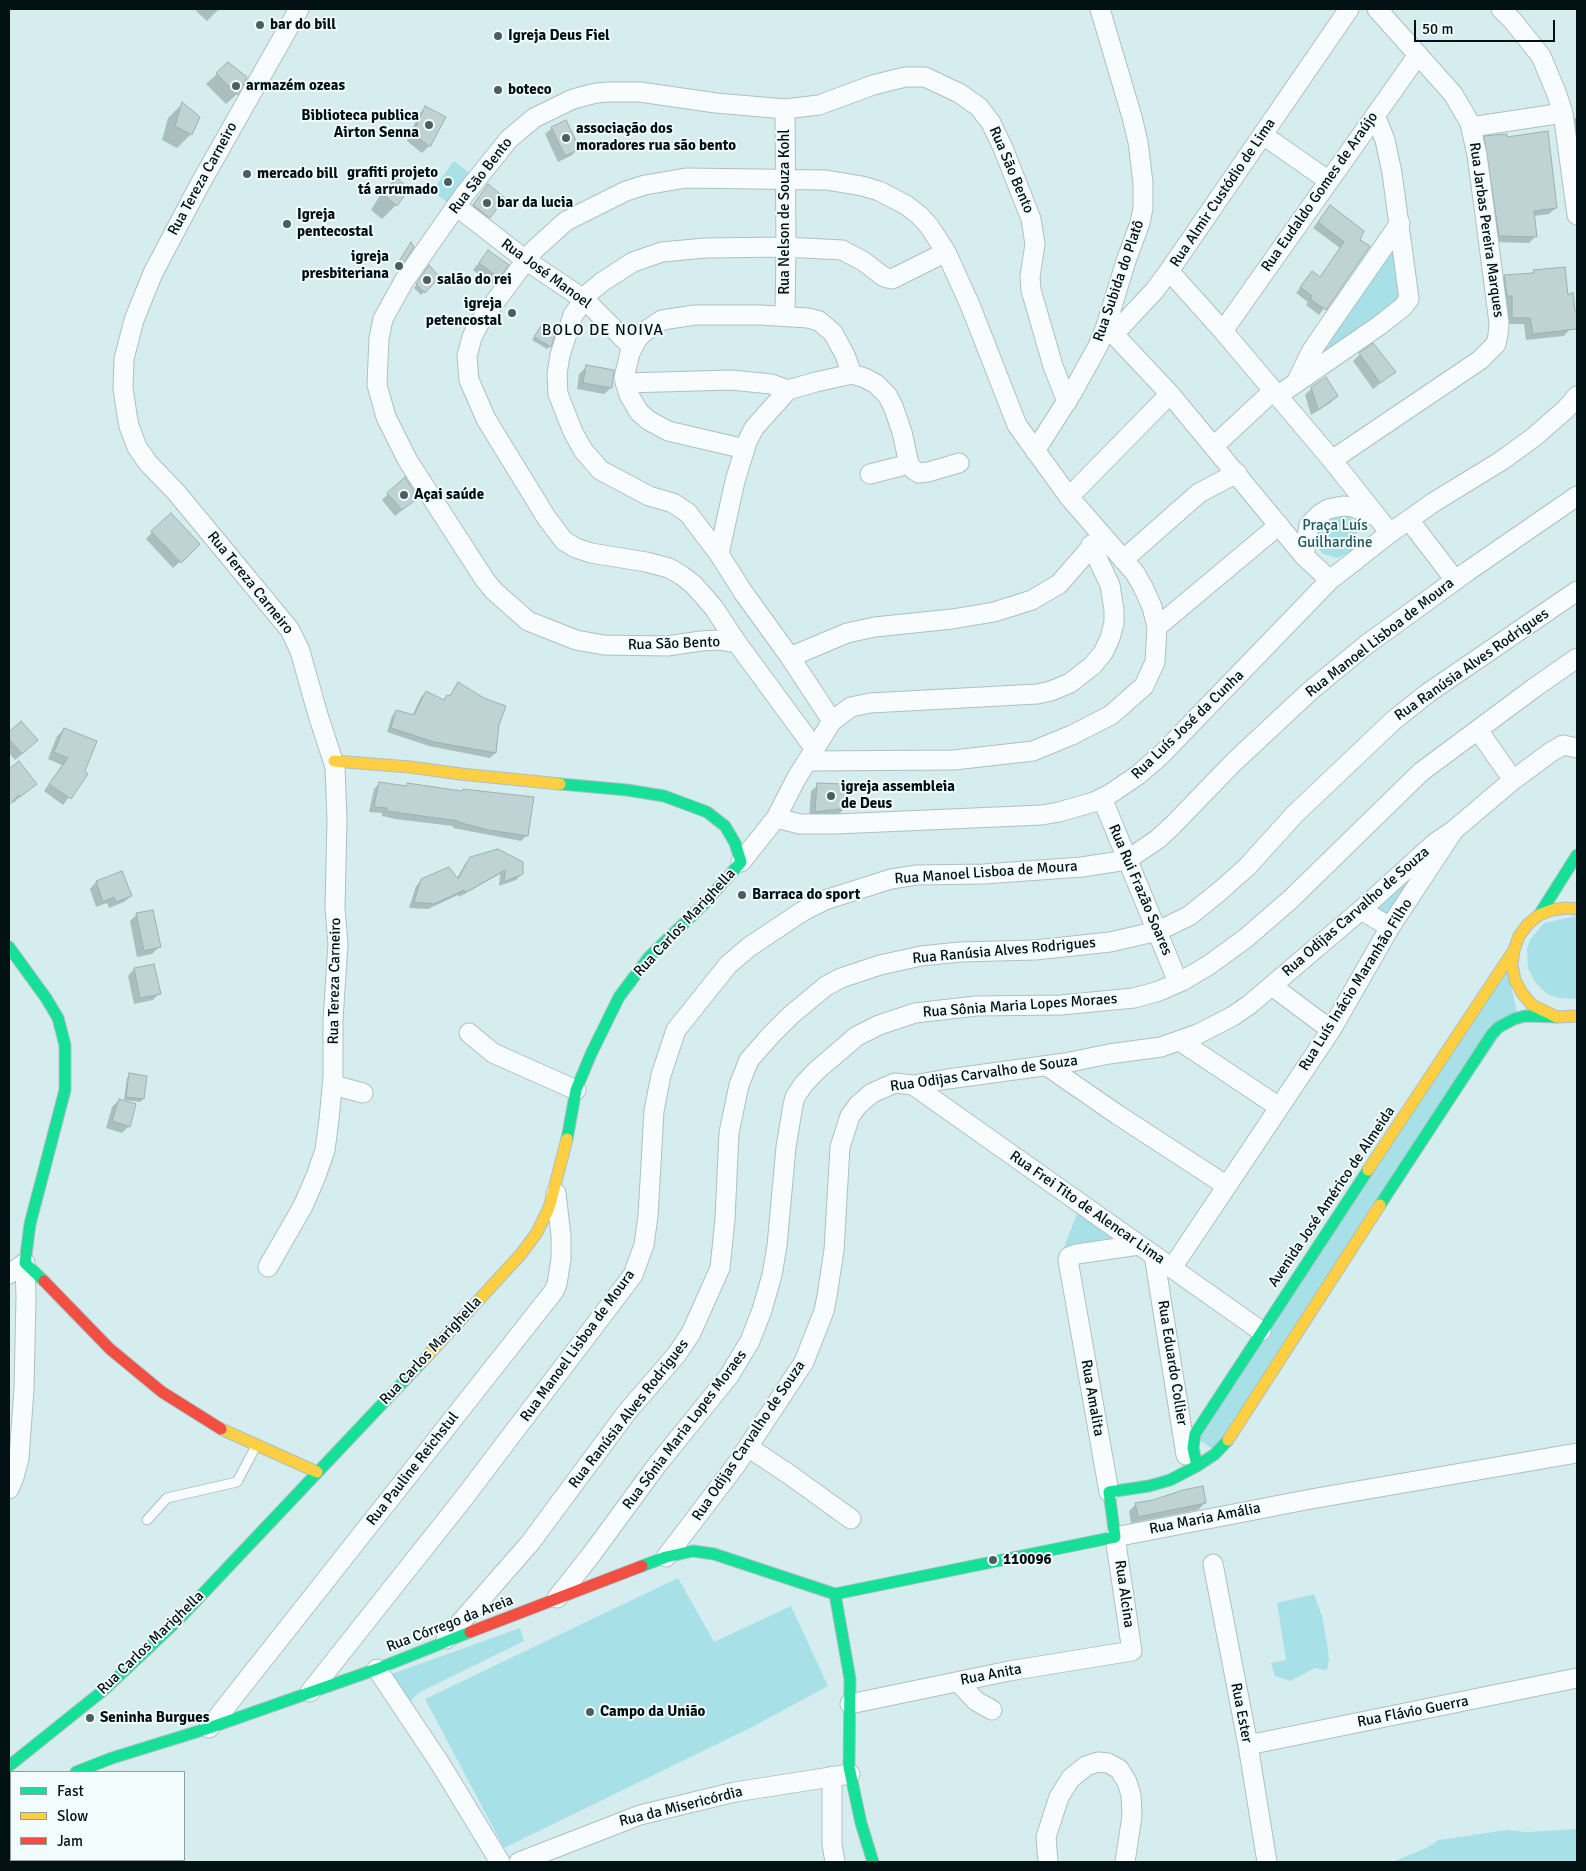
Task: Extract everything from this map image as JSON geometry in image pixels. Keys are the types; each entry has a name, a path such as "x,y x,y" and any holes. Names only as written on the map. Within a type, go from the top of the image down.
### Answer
{"street":[{"name":"Rua Tereza Carneiro","path":"268,1268 302,1206 316,1176 325,1150 333,1085 333,1020 338,944 335,908 337,800 334,761 318,715 302,658 290,630 176,492 148,463 137,447 129,426 123,388 124,359 128,339 142,296 200,184 298,9"},
{"name":"Rua Subida do Platô","path":"1035,451 1067,402 1098,346 1110,331 1126,261 1140,223 1143,208 1143,183 1138,142 1100,9"},
{"name":"Rua Almir Custódio de Lima","path":"1349,9 1169,271 1223,331 1332,460 1390,533"},
{"name":"Rua Jarbas Pereira Marques","path":"1332,460 1480,360 1496,344 1499,323 1480,176 1471,127 1453,94 1377,9"},
{"path":"1501,9 1541,56 1553,85 1563,113 1577,215"},
{"name":"Rua Eudaldo Gomes de Araújo","path":"1223,331 1418,55"},
{"name":"Rua São Bento","path":"737,643 710,640 667,646 604,645 576,640 537,626 514,610 494,591 408,461 386,417 378,386 377,357 378,338 383,319 392,302 456,206 491,160 514,134 534,118 582,96 609,92 640,92 716,104 785,109 818,105 873,85 896,79 925,77 959,93 979,107 998,135 1031,219 1036,244 1030,277 1031,290 1053,366 1067,402"},
{"name":"Rua Nelson de Souza Kohl","path":"785,109 785,316"},
{"path":"1471,127 1563,113"},
{"path":"1214,446 1275,393 1295,384 1407,304 1410,296 1388,152 1375,115"},
{"path":"1263,134 1329,181"},
{"path":"946,252 892,279 884,277 863,261 842,250 786,247 705,248 662,252 633,262 615,272 590,292 574,315 560,355 556,374 558,394 583,450 600,470 649,496 673,503 688,513 719,554 832,721 851,707 861,704 1037,694 1051,691 1079,677 1103,653 1110,638 1114,623 1110,585 1097,540 1017,425 987,346 946,252 929,226 906,205 879,191 826,180 686,178 626,191 566,221 533,251 480,322 472,337 466,356 469,380 486,419 546,517 564,541 576,548 591,553 646,562 669,568 682,575 703,594 811,755 954,760 1033,751 1072,735 1111,715 1144,686 1155,662 1157,627 1143,587 1134,573 1123,560 1097,540"},
{"name":"Rua José Manoel","path":"456,206 527,260 585,300 632,347"},
{"path":"1295,384 1305,362 1320,337 1400,223"},
{"path":"1169,271 1140,307 1110,331 1170,394 1304,556 1330,580"},
{"path":"745,449 677,434 655,424 640,412 629,395 625,383 625,368 632,347 638,338 657,322 695,315 808,318 819,321 827,326 840,343 852,374"},
{"path":"719,554 735,481 745,449 754,428 788,390 852,374 865,378 876,384 886,395 898,420 909,464 914,470 919,473 959,463"},
{"path":"625,383 731,380 771,384 788,390"},
{"path":"1068,497 1170,394"},
{"name":"Rua Luís José da Cunha","path":"776,818 800,824 836,824 1042,815 1059,812 1102,798 1138,775 1162,754 1330,580 1390,533 1501,461 1534,437 1566,409 1577,396"},
{"path":"870,474 909,464"},
{"path":"1123,560 1200,493 1237,474"},
{"name":"Rua Manoel Lisboa de Moura","path":"310,1692 475,1484 633,1276 644,1245 654,1112 661,1075 676,1030 728,965 749,947 803,911 825,900 891,879 917,875 984,874 1082,867 1127,860 1158,839 1234,762 1310,691 1366,644 1577,496"},
{"path":"1304,556 1309,525 1328,509 1343,506 1353,507 1378,517"},
{"path":"1409,520 1455,580"},
{"path":"1157,627 1279,525"},
{"path":"790,657 834,638 875,627 952,619 1014,607 1039,596 1059,584 1097,540"},
{"name":"Rua Ranúsia Alves Rodrigues","path":"443,1642 530,1542 617,1425 677,1354 691,1332 720,1268 725,1219 729,1133 735,1096 749,1060 791,1015 826,986 851,974 904,959 937,954 1035,950 1110,942 1158,931 1189,916 1240,873 1295,814 1394,720 1428,693 1577,591"},
{"name":"Rua Sônia Maria Lopes Moraes","path":"556,1599 657,1465 729,1376 747,1348 762,1310 772,1275 777,1246 786,1147 793,1105 803,1085 816,1071 857,1036 879,1025 915,1013 976,1006 1061,1005 1134,998 1159,991 1178,982 1209,965 1246,938 1291,899 1421,772 1577,658"},
{"name":"Rua Carlos Marighella","path":"9,1766 82,1708 133,1664 177,1621 447,1337 514,1262 541,1225 555,1189 565,1151 576,1090 611,1012 629,983 649,957 704,904 776,818 796,778 832,721"},
{"path":"1478,730 1514,780"},
{"name":"Rua Luís Inácio Maranhão Filho","path":"1172,1268 1331,1030 1390,928 1454,830 1514,780 1558,748 1569,745 1577,748"},
{"name":"Rua Carlos Marighella","path":"334,761 628,790 664,796 706,812 725,826 735,843 741,862"},
{"name":"Rua Rui Frazão Soares","path":"1102,798 1127,860 1137,878 1178,982"},
{"name":"Rua Odijas Carvalho de Souza","path":"666,1557 704,1509 748,1447 804,1362 824,1311 834,1250 840,1147 850,1116 864,1098 895,1083 913,1085 1048,1066 1109,1054 1161,1047 1180,1041 1233,1016 1272,986 1361,910 1435,843 1454,830"},
{"path":"1539,915 1577,855"},
{"path":"1539,915 1552,910 1577,909"},
{"path":"1361,910 1390,928"},
{"name":"Avenida José Américo de Almeida","path":"1193,1469 1195,1434 1260,1331 1514,950 1519,936 1528,924 1539,915"},
{"path":"9,947 58,1018 65,1046 65,1090 30,1224 25,1263 24,1388 19,1458 9,1489"},
{"path":"1514,950 1512,965 1515,980 1522,994 1538,1008 1557,1017"},
{"path":"1272,986 1331,1030"},
{"path":"1109,1492 1160,1484 1193,1469 1220,1450 1492,1034 1499,1027 1514,1019 1526,1016 1577,1016"},
{"path":"469,1033 493,1053 576,1090"},
{"path":"1180,1041 1279,1107"},
{"path":"1048,1066 1118,1115 1227,1186"},
{"path":"333,1085 363,1093"},
{"name":"Rua Frei Tito de Alencar Lima","path":"913,1085 1260,1331"},
{"name":"Rua Pauline Reichstul","path":"209,1728 554,1291 561,1259 560,1220 555,1189"},
{"name":"Rua Eduardo Collier","path":"1147,1250 1193,1469"},
{"name":"Rua Amalita","path":"1115,1537 1109,1492 1068,1258 1077,1254 1147,1250"},
{"path":"9,1274 25,1263"},
{"path":"25,1263 55,1291 110,1349 138,1373 201,1418 318,1472"},
{"path":"748,1447 851,1519"},
{"name":"Rua Maria Amália","path":"835,1594 1311,1499 1577,1453"},
{"name":"Rua Alcina","path":"1115,1537 1132,1651"},
{"name":"Rua Córrego da Areia","path":"79,1771 377,1669 666,1557 692,1552 714,1554 835,1594"},
{"name":"Rua Ester","path":"1213,1564 1248,1745 1267,1862"},
{"path":"835,1594 850,1679 848,1745 841,1775 832,1844 835,1862"},
{"name":"Rua Anita","path":"850,1704 1009,1671 1132,1651"},
{"path":"377,1669 440,1765 500,1862"},
{"name":"Rua Flávio Guerra","path":"1248,1745 1577,1678"},
{"path":"958,1682 976,1701 992,1710"},
{"path":"1048,1862 1046,1837 1059,1796 1071,1778 1086,1766 1098,1762 1108,1763 1119,1769 1127,1782 1131,1795 1132,1816 1125,1862"},
{"path":"841,1775 861,1823 872,1862"},
{"name":"Rua da Misericórdia","path":"518,1862 640,1815 735,1792 841,1775"}],"lane":[{"path":"146,1520 167,1498 237,1482 257,1445"}],"green space":[{"path":"454,161 472,175 451,205 432,191"},
{"path":"1398,223 1411,299 1278,400"},
{"name":"Praça Luís Guilhardine","path":"1344,514 1351,518 1357,531 1355,546 1350,552 1337,558 1323,554 1314,542 1317,521"},
{"path":"1437,845 1390,923 1374,905"},
{"path":"1577,916 1577,999 1559,998 1547,994 1535,982 1528,968 1527,949 1530,940 1544,923"},
{"path":"1507,969 1517,1011 1214,1450 1197,1438"},
{"path":"1078,1211 1121,1241 1063,1250"},
{"name":"Campo da União","path":"678,1578 714,1642 791,1606 828,1686 754,1726 504,1848 425,1699"},
{"path":"1314,1594 1322,1616 1327,1643 1329,1659 1327,1670 1315,1668 1290,1681 1275,1676 1271,1663 1286,1660 1277,1603"},
{"path":"520,1628 524,1641 420,1692 408,1703 392,1674"},
{"path":"1577,1829 1577,1862 1393,1862 1424,1849 1439,1840 1507,1830 1527,1832"}],"building":[{"name":"armazém ozeas","path":"228,62 247,77 238,95 216,73"},
{"path":"182,102 200,117 192,135 175,126"},
{"name":"Biblioteca publica Airton Senna","path":"425,106 446,117 430,147 413,134"},
{"name":"associação dos moradores rua são bento","path":"566,120 580,149 565,156 551,127"},
{"path":"1548,131 1557,208 1534,211 1537,237 1499,236 1484,136 1507,134 1507,137"},
{"path":"396,177 409,189 397,206 384,195"},
{"name":"bar da lucia","path":"488,184 505,198 490,218 473,205"},
{"path":"1330,205 1364,231 1360,240 1370,246 1326,310 1310,299 1312,296 1300,287 1312,271 1320,277 1344,242 1318,222"},
{"path":"411,242 414,247 400,268 397,265"},
{"path":"488,250 509,265 499,278 479,263"},
{"name":"salão do rei","path":"429,265 440,277 425,293 416,284"},
{"path":"1565,267 1568,295 1573,292 1575,311 1577,310 1577,329 1533,334 1530,318 1512,318 1512,296 1507,296 1504,275 1534,273 1533,270"},
{"path":"542,324 556,332 551,347 534,337"},
{"path":"1373,343 1396,372 1380,383 1359,353"},
{"path":"586,365 614,370 612,388 583,383"},
{"path":"1326,377 1338,396 1318,410 1311,387"},
{"name":"Açai saúde","path":"405,477 418,498 402,510 387,493"},
{"path":"171,513 200,544 181,563 151,531"},
{"path":"458,682 484,698 506,706 499,725 496,753 434,742 391,728 396,710 414,715 426,691 444,700 447,695 450,696"},
{"path":"21,721 38,740 22,754 9,739 9,732"},
{"path":"64,728 97,741 85,771 88,774 71,799 49,784 68,758 54,752"},
{"path":"19,761 37,784 20,797 19,795 9,805 9,769"},
{"path":"379,782 406,786 407,783 462,791 463,789 534,797 528,836 488,830 458,821 387,811 387,808 374,807"},
{"name":"igreja assembleia de Deus","path":"817,783 844,784 847,808 815,812"},
{"path":"498,849 523,862 523,874 504,882 505,870 465,893 464,890 434,904 414,902 421,879 449,867 458,879 470,857"},
{"path":"122,871 132,896 116,902 114,897 103,902 96,881"},
{"path":"153,910 161,947 144,951 136,913"},
{"path":"154,964 161,994 140,998 134,968"},
{"path":"129,1073 147,1076 144,1099 126,1097"},
{"path":"119,1099 136,1104 130,1127 112,1121"},
{"path":"1203,1486 1206,1503 1138,1517 1135,1503"}],"traffic: fast":[{"path":"560,784 627,790 664,796 707,812 725,826 735,843 741,862 704,904 649,957 619,997 576,1090 567,1139"},
{"path":"1539,915 1577,855"},
{"path":"9,947 58,1018 65,1045 65,1090 30,1224 25,1263 44,1281"},
{"path":"1380,1205 1492,1034 1499,1027 1514,1019 1525,1016 1557,1017"},
{"path":"1197,1466 1193,1448 1195,1434 1368,1170"},
{"path":"9,1766 105,1689 177,1621 421,1363"},
{"path":"642,1566 666,1557 693,1551 714,1554 835,1594 1115,1537 1109,1492 1149,1486 1170,1480 1215,1454 1228,1440"},
{"path":"835,1594 850,1679 849,1767 861,1823 873,1862"},
{"path":"79,1771 377,1669 470,1632"}],"traffic: slow":[{"path":"334,761 410,767 560,784"},
{"path":"1577,909 1552,910 1539,915 1528,924 1519,936 1514,950 1512,965 1515,980 1522,993 1532,1005 1557,1017 1577,1016"},
{"path":"1368,1170 1514,950"},
{"path":"421,1363 521,1254 536,1234 549,1208 567,1139"},
{"path":"1228,1440 1380,1205"},
{"path":"221,1429 317,1472"}],"traffic: jam":[{"path":"44,1281 110,1349 162,1392 221,1429"},
{"path":"470,1632 642,1566"}],"place":[{"name":"bar do bill","path":"260,25"},
{"name":"Igreja Deus Fiel","path":"498,36"},
{"name":"armazém ozeas","path":"236,86"},
{"name":"boteco","path":"498,90"},
{"name":"Biblioteca publica Airton Senna","path":"429,125"},
{"name":"associação dos moradores rua são bento","path":"566,138"},
{"name":"mercado bill","path":"247,174"},
{"name":"grafiti projeto tá arrumado","path":"448,182"},
{"name":"bar da lucia","path":"487,203"},
{"name":"Igreja pentecostal","path":"287,224"},
{"name":"igreja presbiteriana","path":"399,266"},
{"name":"salão do rei","path":"427,280"},
{"name":"igreja petencostal","path":"512,313"},
{"name":"Açai saúde","path":"404,495"},
{"name":"igreja assembleia de Deus","path":"831,796"},
{"name":"Barraca do sport","path":"742,895"},
{"name":"110096","path":"993,1560"},
{"name":"Campo da União","path":"590,1712"},
{"name":"Seninha Burgues","path":"90,1718"}],"district":[{"name":"BOLO DE NOIVA","path":"603,331"}]}
